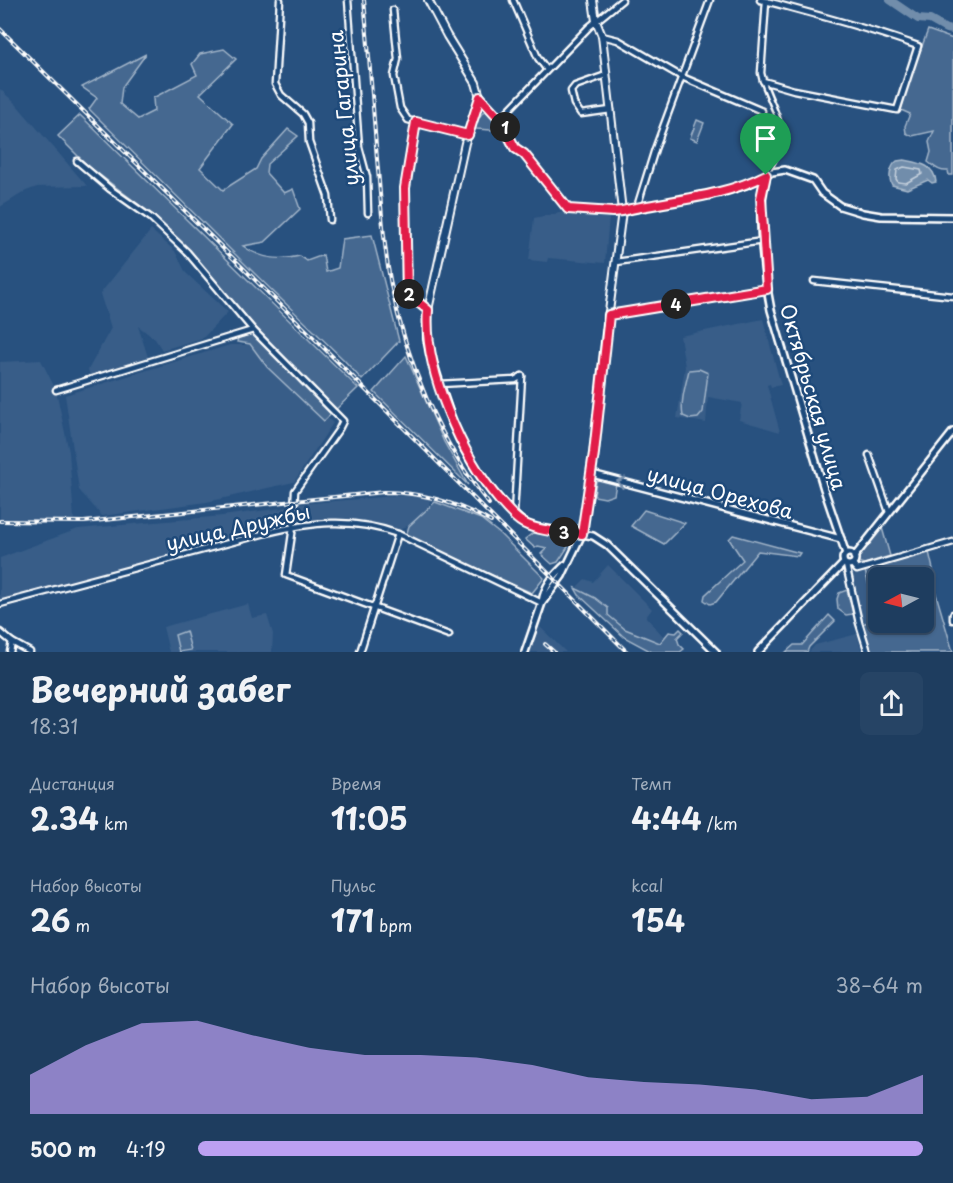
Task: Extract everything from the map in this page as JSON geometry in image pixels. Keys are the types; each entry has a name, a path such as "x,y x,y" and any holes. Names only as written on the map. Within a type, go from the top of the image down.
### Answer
{"main road":[{"path":"428,0 476,83 480,97 468,135 428,310 427,339 439,384 465,450 478,472 514,516 523,523 537,528 582,534 592,474 622,211 602,36 596,21 593,0"}],"street":[{"name":"улица Гагарина","path":"280,0 275,84 281,95 303,114 308,123 309,142 328,196 330,220"},
{"name":"улица Гагарина","path":"348,0 359,147 367,177 368,213"},
{"path":"513,0 538,58 547,70"},
{"path":"500,119 596,21 622,0"},
{"path":"637,207 710,0"},
{"path":"763,1 884,33 918,46 897,110 794,90 763,81"},
{"name":"Октябрьская улица","path":"763,1 761,73 780,121 781,140 762,190 767,289 771,310 846,554"},
{"path":"393,10 398,59 394,76 400,108 408,120 468,135"},
{"path":"602,36 618,40 682,77 762,111"},
{"path":"606,75 574,86 571,91 574,104 581,114 611,110"},
{"path":"480,97 500,119 515,148 524,154 568,209 622,211 697,197 748,184 778,170 785,170 807,176 840,206 863,213 881,216 953,217"},
{"path":"416,122 405,188 406,286 407,293 428,310"},
{"path":"77,161 110,189 152,218 187,252 253,330 336,412 342,421 339,429 295,491 293,527 286,575 449,635"},
{"path":"748,184 762,190"},
{"path":"616,262 763,241"},
{"path":"814,281 953,296"},
{"path":"609,315 767,289"},
{"path":"56,390 253,330"},
{"path":"439,384 515,380 522,376 514,516"},
{"path":"758,652 847,564 953,432"},
{"path":"869,455 889,512"},
{"name":"улица Орехова","path":"592,474 841,539"},
{"name":"улица Дружбы","path":"0,604 144,564 293,527 356,522 378,526 398,534 542,603"},
{"path":"360,652 398,534"},
{"path":"525,652 544,591 550,579 570,561 582,534 593,536 607,545 716,652"},
{"path":"847,564 857,570 953,542"},
{"path":"854,556 846,554 843,558 847,564 867,652"},
{"path":"953,614 953,620"},
{"path":"0,632 30,652"},
{"path":"10,652 12,642"}],"shaded area":[{"path":"928,30 953,39 953,175 949,175 948,171 940,170 928,162 931,152 929,142 934,131 912,136 906,133 905,126 910,114 901,110"},
{"path":"224,49 236,59 200,94 233,124 200,168 223,190 256,169 261,159 288,129 298,136 267,164 266,173 284,193 293,189 300,209 265,242 243,246 270,258 300,256 307,261 323,255 326,272 338,268 342,239 372,235 399,341 362,380 89,109 97,98 82,87 146,54 122,87 120,104 138,119 154,111 153,98 197,75 192,64 200,54"},
{"path":"0,89 16,104 87,186 37,187 0,207"},
{"path":"486,108 499,122 491,130 476,129 474,124"},
{"path":"80,115 358,388 324,421 267,367 250,344 237,342 238,338 260,332 189,251 154,216 88,166 58,136"},
{"path":"697,120 704,123 697,141 690,138"},
{"path":"564,212 609,217 605,263 548,258 547,262 529,260 534,218"},
{"path":"151,230 175,251 186,273 228,312 203,338 162,350 155,339 138,326 148,357 91,378 88,370 111,328 100,294"},
{"path":"763,319 781,385 771,387 770,384 767,385 780,432 739,420 742,403 708,397 706,423 677,418 685,367 680,336"},
{"path":"230,345 249,345 333,423 294,482 207,502 102,516 79,490 65,395"},
{"path":"406,356 444,442 468,485 374,392"},
{"path":"41,360 56,390 69,452 74,519 0,519 0,362"},
{"path":"699,369 708,373 703,412 698,418 690,419 683,416 682,404 689,370"},
{"path":"600,479 616,483 614,495 605,498 594,496 596,481"},
{"path":"407,495 430,499 428,514 400,530 361,520 302,523 298,520 298,504"},
{"path":"435,502 481,519 500,534 544,578 532,593 406,536 409,526"},
{"path":"290,507 291,522 0,600 0,558 78,529 222,516"},
{"path":"644,510 685,523 664,544 631,526"},
{"path":"881,524 890,556 864,564 858,562 857,555"},
{"path":"539,532 561,536 568,547 558,562 552,564 541,554 547,548 538,546 535,548 525,539"},
{"path":"733,535 800,553 798,556 758,551 716,602 710,604 704,600 705,595 743,560 729,539"},
{"path":"929,552 933,567 878,567"},
{"path":"608,565 652,609 646,617 664,637 660,642 625,629 608,615 608,608 577,587 585,579 593,582"},
{"path":"865,571 868,582 868,622 862,624 849,576"},
{"path":"934,587 953,652 871,652 862,624 868,622 868,633 934,633"},
{"path":"575,588 595,598 608,608 608,615 625,629 660,643 669,632 676,633 680,629 683,632 677,638 684,649 680,652 652,652 624,637 579,595"},
{"path":"847,590 853,614 846,615 838,609 837,599 839,593"},
{"path":"248,604 252,618 267,615 273,634 272,652 169,652 163,627"},
{"path":"829,615 835,621 809,647 807,652 786,652 794,645 802,645"},
{"path":"540,627 566,652 530,652"},
{"path":"186,631 191,650 179,652 175,635"},
{"path":"857,634 862,652 809,652 815,645"}],"water":[{"path":"904,160 925,165 932,171 936,182 932,183 928,180 907,189 892,185 891,169 897,161"}],"waterway":[{"path":"890,0 918,19 930,20 946,29 953,30"}],"railway":[{"path":"364,0 384,238 388,270 398,314 416,372 440,428 471,480 489,504"},
{"path":"0,29 304,328 627,652"},
{"path":"0,521 84,522 384,492 426,496 466,509 491,522"},
{"path":"545,644 554,652"}],"route":[{"path":"480,97 500,119 515,148 524,154 568,209 622,211 726,191 766,175 761,198 767,289 609,315 603,383 582,534 537,528 523,523 494,494 465,450 453,424 430,353 427,339 428,310 407,293 405,188 416,122 468,135 480,97"}]}
